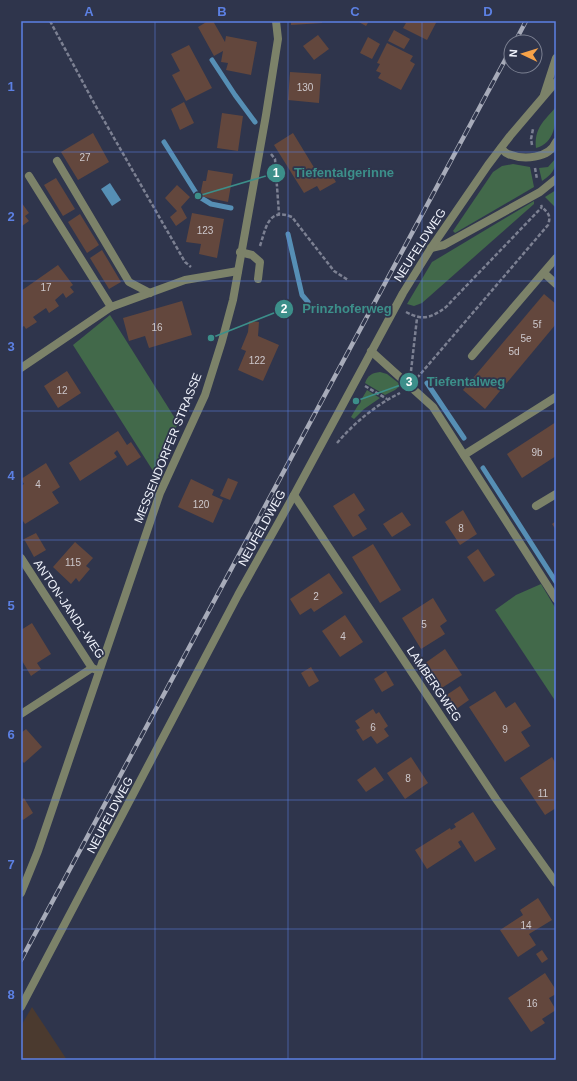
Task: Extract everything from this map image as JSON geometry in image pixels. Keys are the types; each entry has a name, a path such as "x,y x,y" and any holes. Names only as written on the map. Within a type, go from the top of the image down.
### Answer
{"street":[{"name":"MESSENDORFER STRASSE","path":"21,893 38,851 95,669 160,493 205,395 233,300 240,252 278,39 276,21"},
{"path":"544,95 556,58"},
{"name":"NEUFELDWEG","path":"21,1007 238,595 404,293 431,248 500,148 556,82"},
{"path":"500,148 506,154 533,157 547,153 556,142"},
{"path":"56,161 129,282 150,293"},
{"path":"29,176 111,307"},
{"path":"431,248 444,245 540,192 556,180"},
{"path":"240,252 252,255 260,262 258,279"},
{"path":"472,356 556,258"},
{"path":"21,368 111,307 185,280 238,271"},
{"path":"544,273 556,284"},
{"path":"371,351 433,407 556,599"},
{"path":"464,455 556,397"},
{"path":"536,506 556,494"},
{"name":"LAMBERGWEG","path":"294,495 496,800 556,883"},
{"name":"ANTON-JANDL-WEG","path":"21,558 95,669"},
{"path":"21,714 95,669"}],"path":[{"path":"50,21 94,103 185,262 201,277"},
{"path":"259,152 272,154 275,159 279,214"},
{"path":"334,448 338,442 368,413 387,399 404,392 410,386 548,225 550,218 549,214 542,207 437,314 417,318 404,311"},
{"path":"252,255 260,246 269,221 274,215 284,214 292,217 334,271 348,280"},
{"path":"410,386 417,318"},
{"path":"362,391 365,386 387,399"},
{"path":"338,434 338,442"}],"shaded area":[{"path":"32,1007 67,1060 21,1060 21,1026"}],"green space":[{"path":"556,107 555,126 551,137 547,142 536,148 538,130"},
{"path":"556,158 555,166 552,172 542,181 539,168 548,167"},
{"path":"513,164 530,167 534,187 455,233 453,231 493,172 502,166"},
{"path":"556,190 556,208 545,197"},
{"path":"534,201 534,204 422,303 414,306 407,304 432,262"},
{"path":"110,315 178,423 155,474 73,345"},
{"path":"380,372 387,374 401,385 385,395 365,383 367,378 371,375"},
{"path":"367,390 380,398 364,409 354,419 351,417"},
{"path":"541,584 556,609 556,702 495,610 516,595"}],"water":[{"path":"110,183 121,200 112,206 101,189"}],"building":[{"path":"208,21 213,21 225,42 226,36 257,42 251,75 226,70 228,63 221,62 223,51 214,56 198,27"},
{"path":"291,21 322,21 322,23 291,25"},
{"path":"357,21 369,21 366,26"},
{"path":"401,21 437,21 427,40 403,28 406,23"},
{"path":"394,30 410,39 404,49 388,41"},
{"path":"318,35 329,49 314,60 303,46"},
{"path":"368,37 380,44 372,59 360,53"},
{"path":"387,43 413,56 410,61 415,64 401,90 378,78 381,73 376,71 380,64 377,63"},
{"path":"189,45 212,88 186,101 172,75 180,71 171,54"},
{"path":"290,72 321,74 319,103 288,100"},
{"path":"184,102 194,123 180,130 171,109"},
{"path":"222,113 243,116 238,151 217,148"},
{"path":"93,133 109,162 78,180 61,152"},
{"path":"293,133 318,174 328,169 336,182 320,191 317,186 304,193 274,145"},
{"path":"208,170 233,174 228,202 200,196 203,181 206,181"},
{"path":"56,178 75,209 63,216 44,185"},
{"path":"177,185 190,197 181,207 187,218 176,226 170,217 177,211 165,198"},
{"path":"21,202 29,213 25,216 29,221 22,226 21,224"},
{"path":"192,213 224,219 217,258 199,254 201,244 186,242"},
{"path":"80,214 99,245 87,253 68,222"},
{"path":"102,250 121,282 109,289 90,258"},
{"path":"58,265 73,285 70,287 74,292 66,298 63,293 55,300 59,306 49,313 46,308 33,317 37,322 26,329 24,326 21,328 21,291"},
{"path":"544,294 556,304 556,324 485,409 463,390"},
{"path":"182,301 192,335 149,348 145,336 129,341 123,318"},
{"path":"249,321 259,322 258,336 279,345 263,381 238,370 246,351 241,349 248,332"},
{"path":"67,371 81,393 58,408 44,386"},
{"path":"556,422 556,456 522,478 507,454"},
{"path":"118,431 127,445 131,442 141,457 127,466 117,450 114,453 117,457 80,481 69,463"},
{"path":"46,463 60,487 52,492 59,503 25,524 21,518 21,486 24,484 21,479"},
{"path":"228,478 238,482 230,500 220,496"},
{"path":"191,479 214,490 212,495 223,500 213,523 178,507"},
{"path":"354,493 365,510 358,515 367,529 353,537 333,506"},
{"path":"463,510 477,534 460,545 445,522"},
{"path":"402,512 411,525 392,537 383,524"},
{"path":"556,521 556,530 552,524"},
{"path":"36,533 46,550 34,557 24,539"},
{"path":"75,542 93,558 86,566 90,569 79,582 76,578 71,584 53,567"},
{"path":"373,544 401,590 380,603 352,557"},
{"path":"478,549 495,575 484,582 467,557"},
{"path":"329,573 343,593 314,612 311,608 300,615 290,599"},
{"path":"433,598 447,621 440,626 445,634 421,649 402,618"},
{"path":"345,615 363,642 340,657 322,631"},
{"path":"32,623 51,654 37,663 41,669 31,676 21,659 21,630"},
{"path":"445,649 462,675 437,691 421,666"},
{"path":"311,667 319,681 309,687 301,673"},
{"path":"386,671 394,685 382,692 374,679"},
{"path":"460,686 469,700 452,712 442,698"},
{"path":"495,691 506,708 515,702 531,726 521,732 530,746 505,762 469,707"},
{"path":"373,709 376,714 379,712 388,726 384,729 389,736 377,744 371,736 363,741 356,730 360,728 355,721"},
{"path":"26,729 42,747 24,763 21,760 21,733"},
{"path":"411,757 428,783 405,799 387,773"},
{"path":"552,757 556,764 556,808 545,815 520,778"},
{"path":"375,767 384,780 366,792 357,780"},
{"path":"24,798 33,813 23,820 21,817 21,800"},
{"path":"473,812 496,849 475,862 461,840 458,842 461,847 427,869 415,850 450,828 451,830 456,827 454,824"},
{"path":"538,898 552,920 529,934 536,945 518,957 500,930 523,915 520,910"},
{"path":"542,950 548,959 542,963 536,954"},
{"path":"545,973 556,990 556,994 549,998 556,1010 542,1019 545,1023 531,1032 508,998"}],"waterway":[{"path":"212,60 255,122"},
{"path":"164,142 198,196 211,204 231,208"},
{"path":"288,234 302,295 308,302"},
{"path":"427,383 464,438"},
{"path":"483,468 556,582"}],"railway":[{"path":"519,34 526,21"},
{"path":"21,960 503,64"}],"place":[{"name":"Tiefentalgerinne","path":"198,196"},
{"name":"Prinzhoferweg","path":"211,338"},
{"name":"Tiefentalweg","path":"356,401"}]}
